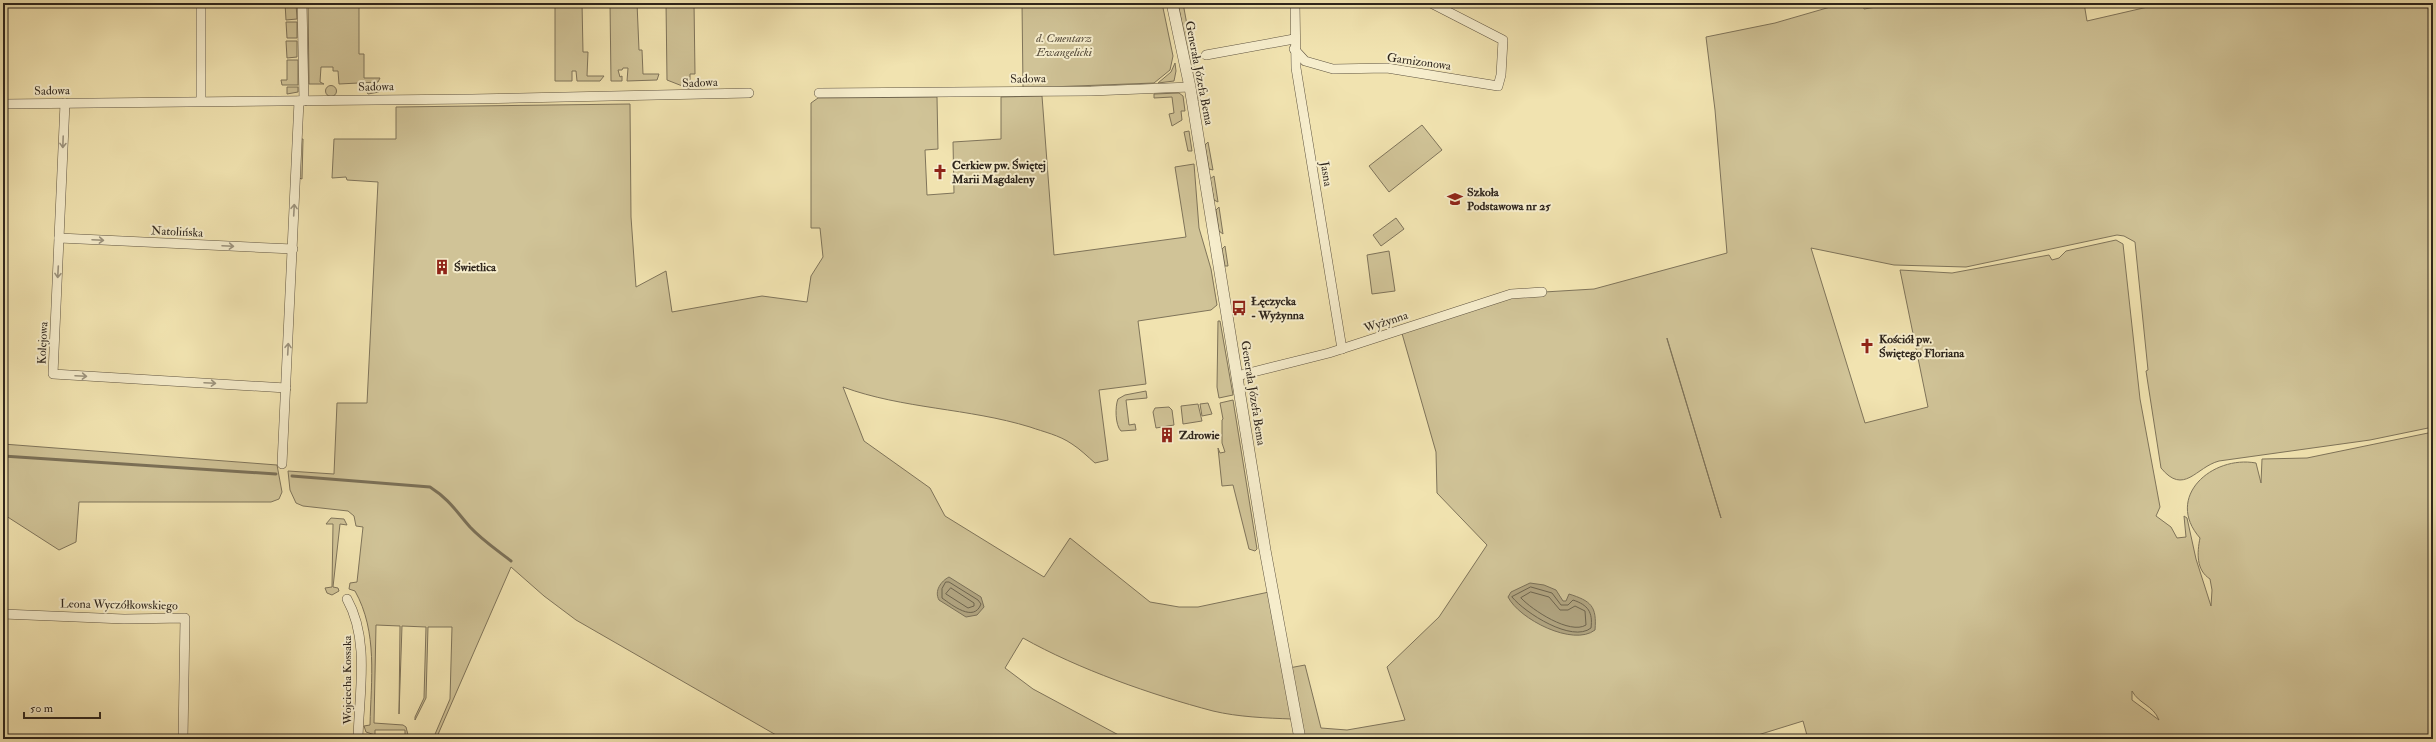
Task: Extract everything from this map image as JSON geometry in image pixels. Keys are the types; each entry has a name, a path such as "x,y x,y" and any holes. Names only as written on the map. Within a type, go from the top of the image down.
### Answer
{"street":[{"path":"201,3 201,101"},
{"path":"282,464 302,101 302,3"},
{"name":"Generała Józefa Bema","path":"1172,3 1190,87 1272,592 1300,739"},
{"name":"Jasna","path":"1295,3 1294,49 1342,349"},
{"name":"Garnizonowa","path":"1294,49 1306,61 1332,69 1387,68 1498,86 1501,75 1504,40 1432,3"},
{"path":"1206,55 1294,39"},
{"name":"Sadowa","path":"819,94 1106,90 1190,87"},
{"name":"Sadowa","path":"3,104 302,101 749,93"},
{"name":"Kolejowa","path":"65,103 53,374 286,388"},
{"name":"Natolińska","path":"59,238 293,249"},
{"name":"Wyżynna","path":"1238,376 1342,349 1511,294 1542,292"},
{"name":"Wojciecha Kossaka","path":"347,599 355,617 360,639 358,739"},
{"name":"Leona Wyczółkowskiego","path":"3,614 140,620 185,618 183,739"},
{"path":"227,739 358,739"}],"green space":[{"path":"285,3 296,3 297,19 286,20"},
{"path":"308,3 359,3 359,54 364,54 364,78 380,78 378,82 339,84 338,71 333,71 333,67 321,67 320,82 324,84 309,84"},
{"path":"555,3 582,3 583,52 588,52 587,76 604,76 600,81 577,81 576,71 572,71 572,81 555,81"},
{"path":"610,3 637,3 639,50 642,50 643,74 659,74 657,80 627,81 628,68 623,68 622,70 618,70 620,77 622,76 622,81 611,81"},
{"path":"666,3 694,3 695,74 690,74 690,89 667,80"},
{"name":"d. Cmentarz Ewangelicki","path":"1022,3 1162,3 1173,56 1170,70 1154,83 1023,88"},
{"path":"1178,3 1183,3 1201,101 1197,100"},
{"path":"1844,3 1863,3 1864,9 1901,3 2084,3 2087,21 2165,3 2433,3 2433,427 2370,440 2219,461 2211,464 2190,477 2183,480 2177,480 2169,476 2161,468 2146,371 2148,370 2135,242 2124,236 2117,235 1966,267 1894,265 1811,248 1865,423 1928,407 1900,270 1952,273 2049,255 2052,260 2059,258 2066,251 2116,240 2123,244 2140,399 2160,507 2156,516 2171,527 2177,538 2186,537 2184,516 2187,518 2196,559 2211,606 2212,590 2210,579 2202,571 2198,555 2200,538 2190,523 2187,508 2190,494 2198,482 2209,472 2239,462 2256,463 2261,483 2262,459 2307,458 2433,432 2433,739 1808,739 1803,721 1745,739 1304,739 1289,668 1305,665 1321,728 1347,730 1405,720 1387,667 1439,617 1487,545 1437,493 1436,452 1401,330 1511,294 1594,289 1727,253 1715,110 1706,37 1775,23","holes":["1667,338 1721,518 1667,339","2132,691 2138,699 2153,711 2159,720 2132,700"]},
{"path":"286,22 297,22 297,38 287,38"},
{"path":"286,41 297,41 297,57 287,58"},
{"path":"287,60 298,60 298,85 282,85 281,80 287,80"},
{"path":"1175,63 1176,71 1174,81 1158,83 1171,72"},
{"path":"329,86 333,86 335,87 335,95 329,96 326,93 326,89"},
{"path":"363,86 381,86 379,92 368,94"},
{"path":"287,87 298,87 298,92 287,94"},
{"path":"1179,93 1183,96 1185,111 1181,111 1182,120 1172,126 1169,114 1174,113 1172,97 1154,98 1154,94"},
{"path":"1042,96 1054,255 1186,237 1175,167 1194,164 1199,228 1211,269 1217,305 1211,310 1138,321 1146,384 1099,390 1108,460 1095,463 1078,448 1067,441 1030,427 983,416 889,400 843,387 864,441 930,488 945,516 1044,577 1070,538 1150,602 1179,607 1198,607 1269,592 1292,719 1232,715 1190,705 1091,671 1023,638 1005,668 1033,689 1126,739 783,739 576,620 544,596 511,567 436,739 433,739 450,699 452,627 428,627 426,698 415,720 424,698 426,627 402,626 399,714 400,626 376,625 374,723 403,725 406,727 408,735 405,735 405,730 375,730 375,735 366,732 364,726 370,725 372,656 367,623 362,607 355,591 349,589 350,583 357,582 363,527 356,526 354,516 348,511 303,506 296,503 290,490 288,471 334,474 337,403 367,403 378,182 347,180 346,177 332,178 334,139 396,139 396,107 630,104 631,217 636,287 666,271 672,312 762,296 807,302 811,276 823,257 820,228 811,228 811,103 818,98 937,97 938,149 925,150 927,195 954,193 953,142 1001,139 1001,97"},
{"path":"1422,125 1442,150 1389,192 1369,166"},
{"path":"1189,131 1192,151 1188,151 1184,132"},
{"path":"300,139 303,139 302,179 299,178"},
{"path":"1208,142 1213,170 1209,169 1205,145"},
{"path":"1214,176 1218,202 1214,200 1210,179"},
{"path":"1219,207 1223,234 1219,231 1216,210"},
{"path":"1396,218 1404,229 1381,246 1373,235"},
{"path":"1225,246 1228,266 1225,266 1222,249"},
{"path":"1389,251 1395,291 1372,294 1367,255"},
{"path":"1218,321 1220,321 1233,395 1219,398 1217,387"},
{"path":"1146,391 1147,398 1126,400 1129,425 1135,424 1136,430 1121,431 1116,415 1118,399 1125,395"},
{"path":"1233,400 1257,549 1255,551 1249,549 1233,485 1222,486 1218,448 1220,453 1225,452 1222,443 1223,419 1220,403"},
{"path":"1208,403 1212,414 1202,416 1200,404"},
{"path":"1198,404 1202,421 1183,424 1181,406"},
{"path":"1169,407 1172,410 1174,425 1156,428 1153,412 1155,408"},
{"path":"3,444 277,465 282,492 279,499 271,502 79,502 76,542 59,550 3,514"},
{"path":"331,518 344,519 347,525 340,524 333,587 338,588 339,591 332,595 327,593 325,588 332,587 333,524 326,524"}],"water":[{"path":"949,577 981,597 984,607 977,615 966,617 939,600 937,593 939,587 943,581"},
{"path":"1530,583 1544,585 1556,590 1563,601 1566,601 1569,594 1583,599 1591,606 1595,615 1595,630 1585,634 1574,635 1561,633 1535,622 1523,614 1508,597 1511,592"}],"waterway":[{"path":"3,456 276,474"},
{"path":"292,476 430,487 447,501 470,527 511,561"}],"place":[{"name":"Cerkiew pw. Świętej Marii Magdaleny","path":"940,172"},
{"name":"Szkoła Podstawowa nr 25","path":"1455,199"},
{"name":"Świetlica","path":"442,267"},
{"name":"Łęczycka - Wyżynna","path":"1239,308"},
{"name":"Kościół pw. Świętego Floriana","path":"1867,346"},
{"name":"Zdrowie","path":"1167,435"}]}
